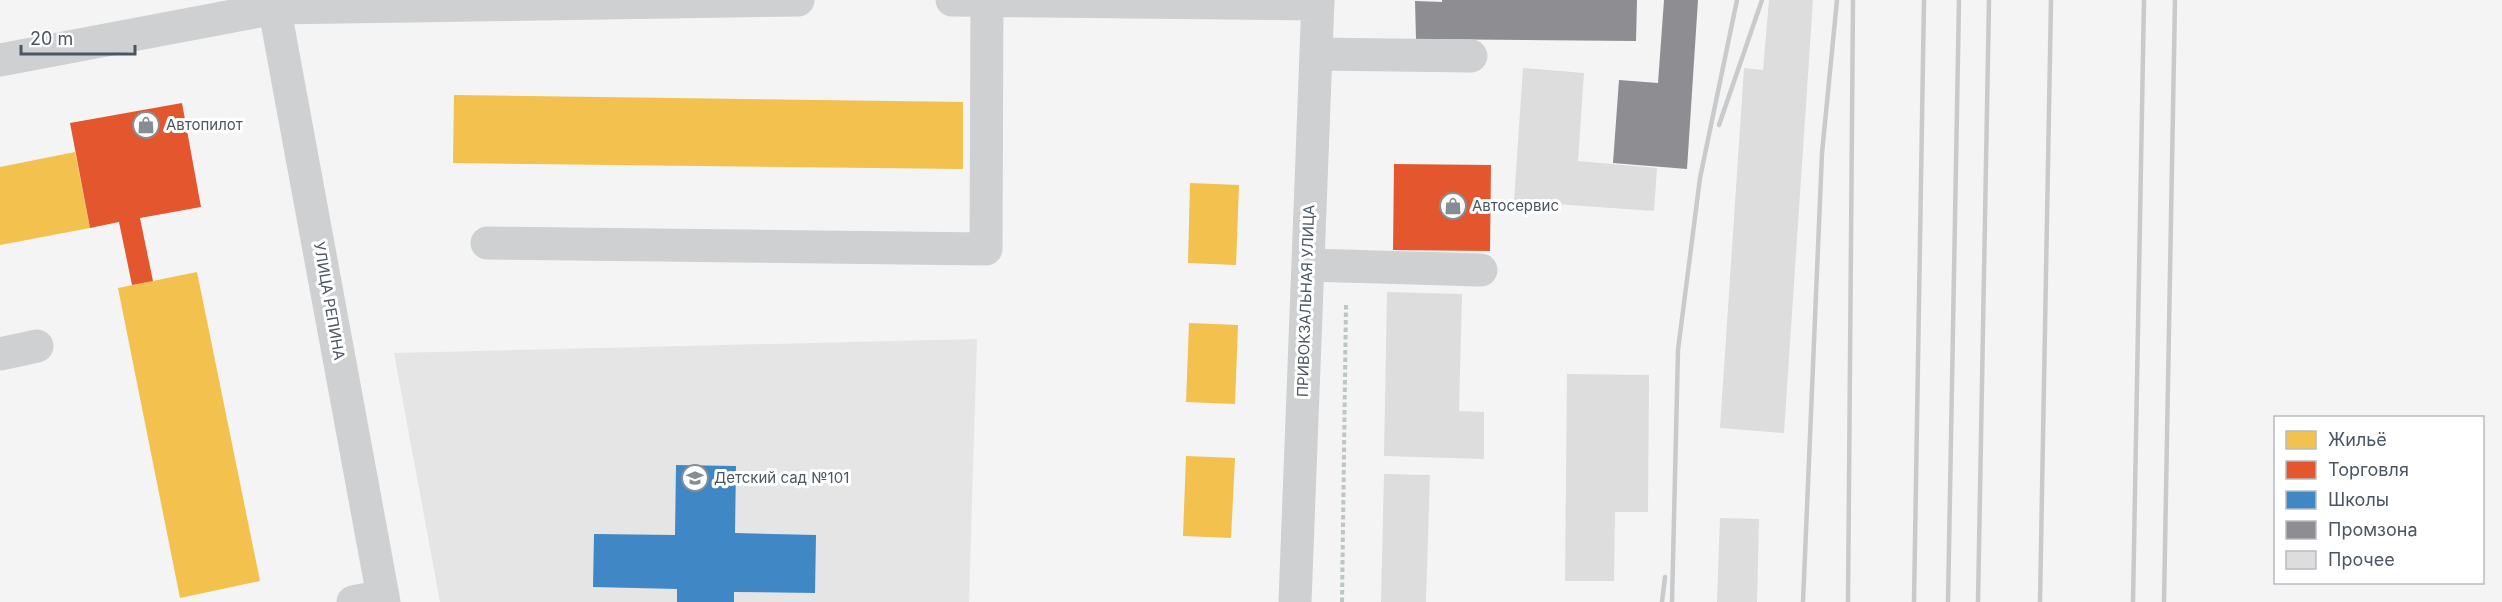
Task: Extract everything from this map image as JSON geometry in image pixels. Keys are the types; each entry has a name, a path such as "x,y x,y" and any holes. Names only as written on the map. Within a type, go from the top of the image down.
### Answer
{"street":[{"path":"0,60 274,4 798,0"},
{"path":"952,0 1318,2"},
{"path":"487,243 986,249 987,0"},
{"name":"ПРИВОКЗАЛЬНАЯ УЛИЦА","path":"1294,602 1318,2"},
{"name":"УЛИЦА РЕПИНА","path":"274,4 374,600"},
{"path":"1316,54 1471,56"},
{"path":"1308,265 1481,270"},
{"path":"0,354 38,346"}],"shaded area":[{"name":"Детский сад №101","path":"977,339 969,602 440,602 394,353"}],"building: Жильё":[{"path":"454,95 963,102 963,169 453,163"},
{"path":"75,152 90,228 0,245 0,167"},
{"path":"1190,183 1239,185 1236,265 1188,263"},
{"path":"197,272 260,581 180,598 118,288"},
{"path":"1189,323 1238,325 1235,404 1186,402"},
{"path":"1186,456 1235,458 1231,538 1183,536"}],"building: Торговля":[{"path":"182,103 201,207 140,218 153,281 132,285 119,222 90,228 70,123"},
{"path":"1394,164 1491,165 1490,251 1393,250"}],"building: Школы":[{"path":"676,465 736,466 735,533 816,535 815,593 734,592 734,602 677,602 677,589 593,587 594,534 675,535"}],"building: Промзона":[{"path":"1442,0 1637,0 1636,41 1416,39 1415,1 1442,2"},
{"path":"1664,0 1698,0 1687,169 1613,163 1619,80 1658,83"}],"building: Прочее":[{"path":"1769,0 1813,0 1784,433 1720,428 1744,68 1763,70"},
{"path":"1523,68 1584,73 1578,161 1657,168 1654,211 1514,201"},
{"path":"1387,292 1462,294 1459,411 1484,412 1484,459 1384,456"},
{"path":"1567,374 1649,375 1648,512 1615,512 1614,581 1565,581"},
{"path":"1384,474 1430,475 1426,602 1381,602"},
{"path":"1720,518 1759,519 1757,602 1717,602"}],"railway":[{"path":"1672,602 1678,350 1700,178 1737,0"},
{"path":"1719,125 1762,0"},
{"path":"1803,602 1822,153 1837,0"},
{"path":"1848,602 1853,0"},
{"path":"1914,602 1924,0"},
{"path":"1948,602 1959,0"},
{"path":"1978,602 1989,0"},
{"path":"2040,602 2051,0"},
{"path":"2133,602 2144,0"},
{"path":"2164,602 2175,0"},
{"path":"1662,602 1665,577"}],"place":[{"name":"Автопилот","path":"146,125"},
{"name":"Автосервис","path":"1453,206"},
{"name":"Детский сад №101","path":"695,478"}]}
